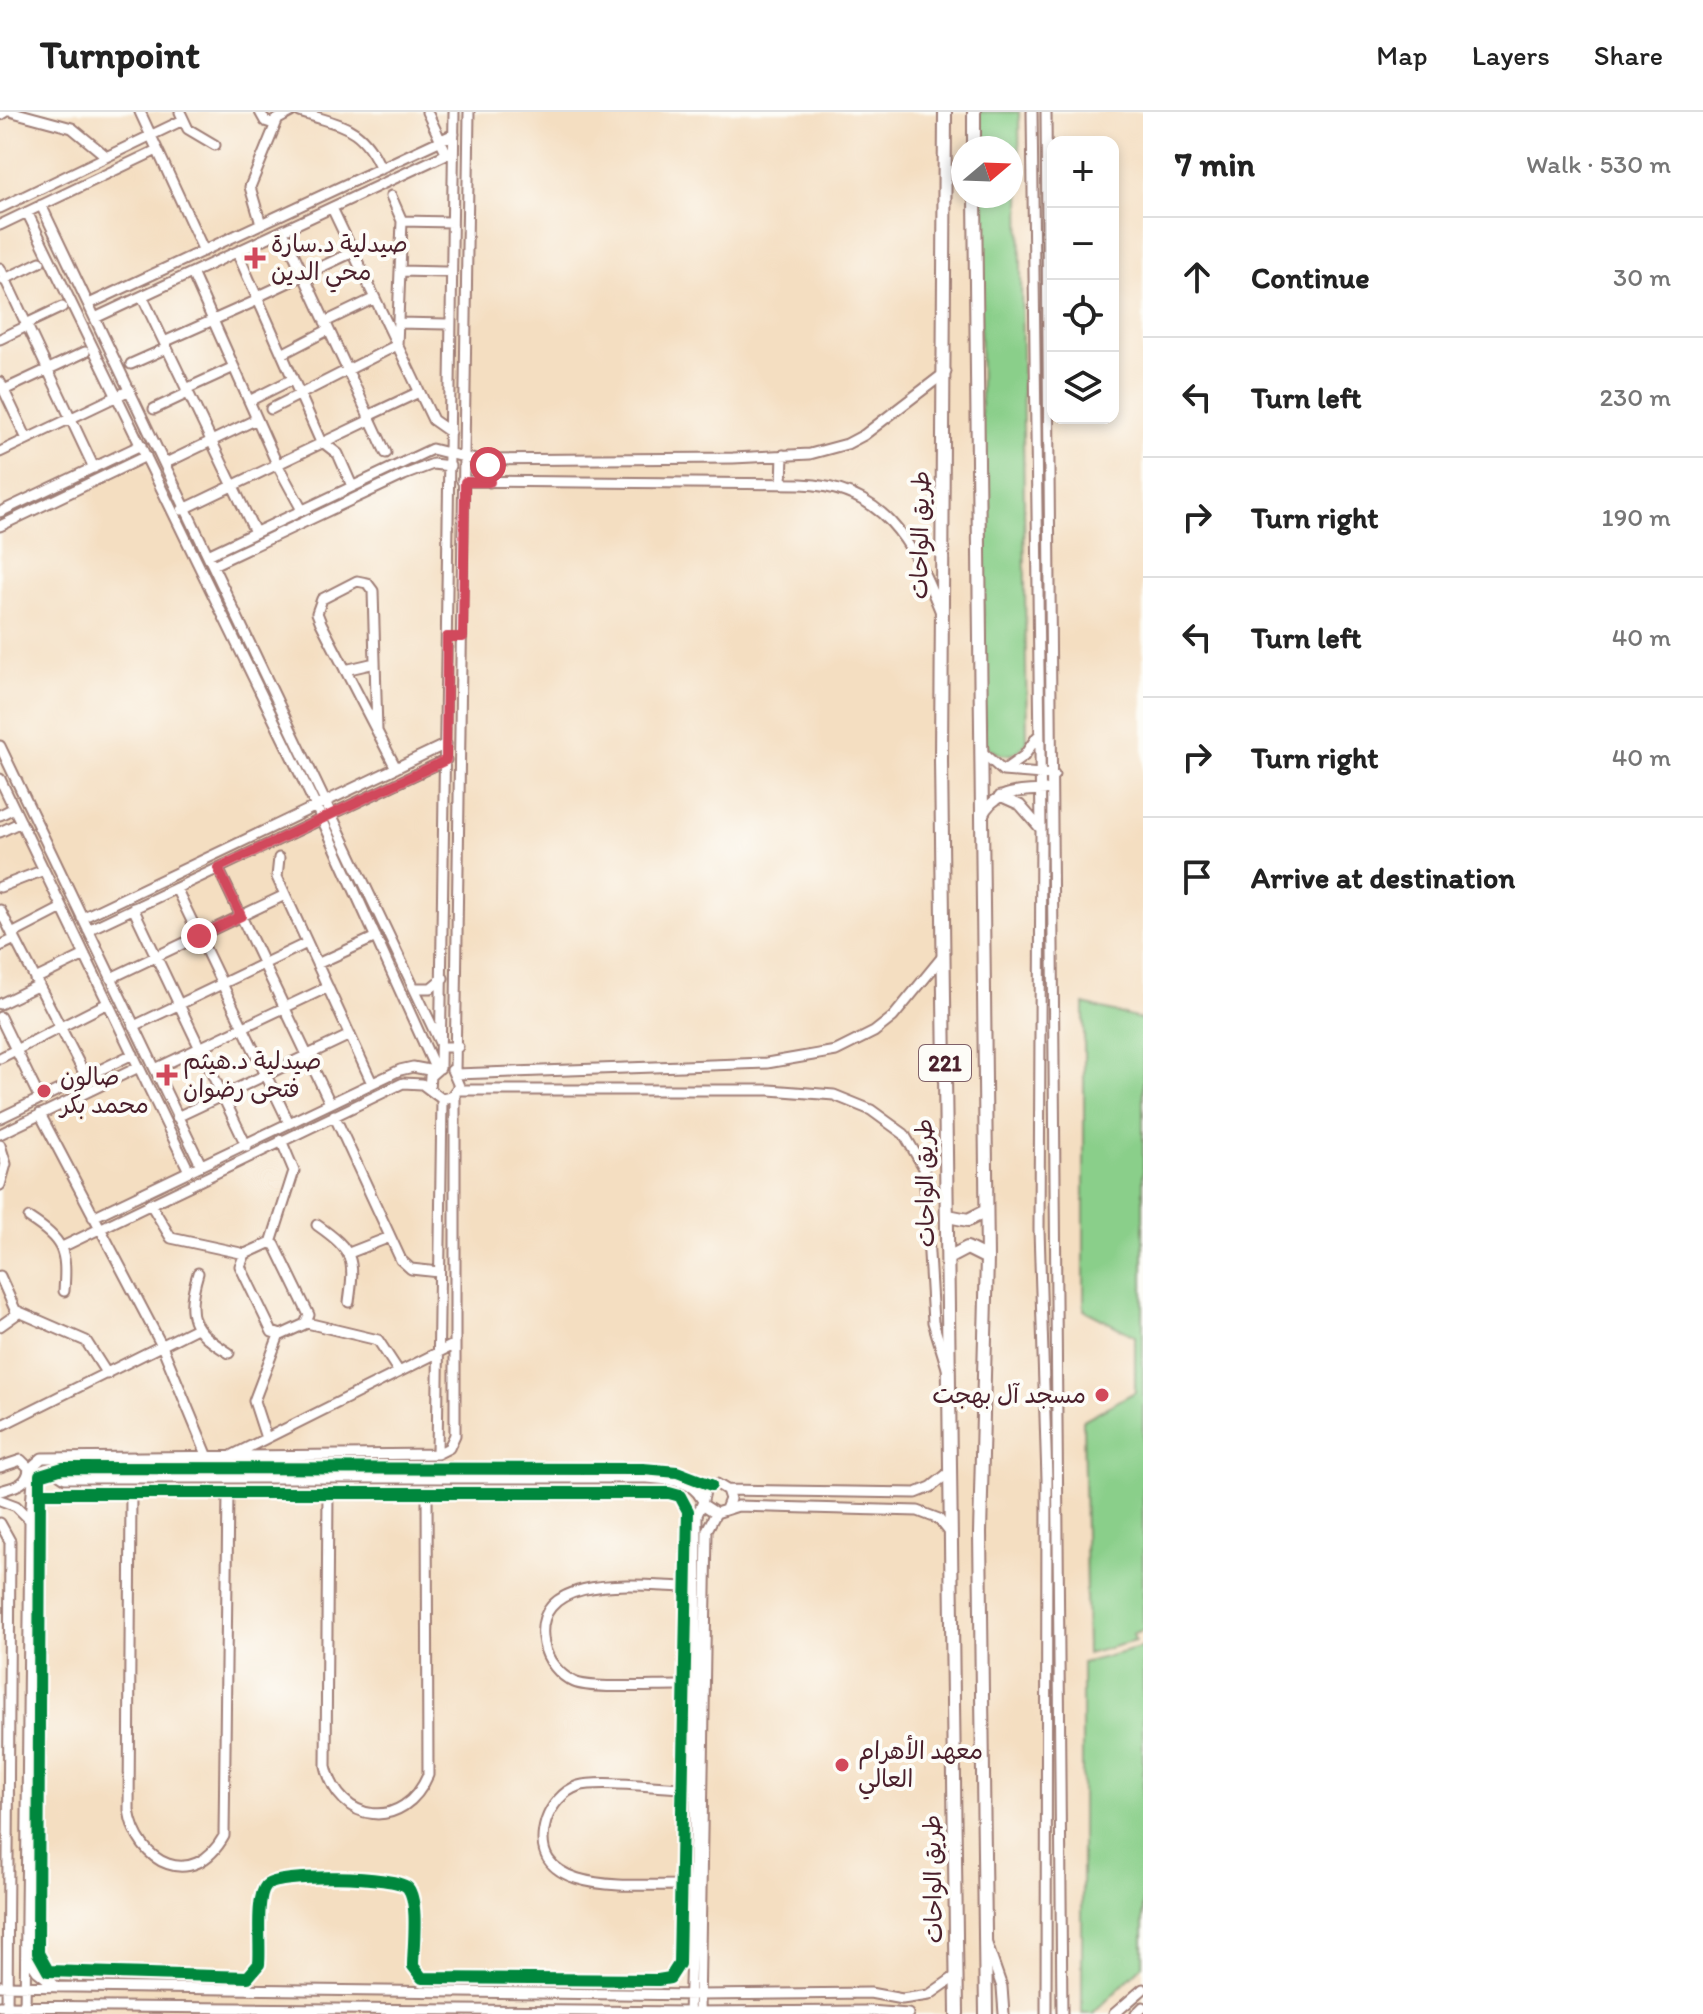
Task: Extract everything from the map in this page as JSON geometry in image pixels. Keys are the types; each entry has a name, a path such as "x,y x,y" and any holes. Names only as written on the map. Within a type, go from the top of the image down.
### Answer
{"highway":[{"name":"طريق الواحات","path":"945,112 946,372 941,613 943,956 957,2014"},
{"path":"974,112 974,136"},
{"name":"طريق الواحات","path":"975,208 987,1258 980,1533 986,2014"},
{"path":"948,1216 968,1220 986,1211"},
{"path":"948,1258 967,1248 987,1258"}],"street":[{"path":"13,112 72,128 106,156"},
{"path":"140,112 204,251"},
{"path":"260,112 266,123 277,121 291,112"},
{"path":"300,112 356,130 366,140 381,169"},
{"path":"427,112 450,152"},
{"path":"429,1089 442,1047 450,470 450,152 454,112"},
{"path":"25,2010 30,1520 34,1465 39,1458 437,1454 449,1448 455,1435 455,1073 458,1047 469,112"},
{"path":"1032,112 1041,830 1039,1230 1047,1479 1046,2014"},
{"path":"1046,112 1049,352"},
{"path":"0,208 150,135 182,116 196,135 215,145"},
{"path":"261,224 250,187 277,121"},
{"path":"89,304 454,134"},
{"path":"0,225 157,150"},
{"path":"95,318 450,152"},
{"path":"347,185 353,198"},
{"path":"391,196 402,221 397,345"},
{"path":"41,205 442,1047"},
{"path":"332,208 433,420 450,432"},
{"path":"27,212 316,806 436,1070"},
{"path":"402,221 452,222"},
{"path":"283,231 386,453"},
{"path":"47,253 61,246"},
{"path":"237,252 300,394 324,442 338,454 352,486"},
{"path":"131,364 353,252"},
{"path":"3,280 40,262"},
{"path":"0,268 94,468"},
{"path":"400,271 445,272"},
{"path":"192,273 277,464 302,510"},
{"path":"142,296 255,532"},
{"path":"282,354 375,298"},
{"path":"451,304 467,304"},
{"path":"0,339 62,307"},
{"path":"398,323 446,324"},
{"path":"271,409 397,345"},
{"path":"27,439 2,386 85,352"},
{"path":"154,409 234,367"},
{"path":"208,555 392,465 432,449 491,460 783,455 829,450 847,444 946,372"},
{"path":"249,401 293,379"},
{"path":"0,452 130,390"},
{"path":"174,513 324,442 419,392"},
{"path":"1036,415 1047,415"},
{"path":"170,461 257,419"},
{"path":"1050,424 1062,2014"},
{"path":"0,512 141,445"},
{"path":"782,484 783,455"},
{"path":"0,526 146,456"},
{"path":"490,482 486,471 491,460"},
{"path":"213,565 433,464 450,470 465,482 782,484 836,489 868,502 887,515 913,551 941,613"},
{"path":"392,465 397,478"},
{"path":"377,731 373,591 367,583 357,581 322,599 318,618 396,768"},
{"path":"447,637 463,637"},
{"path":"345,670 375,663"},
{"path":"253,676 264,671"},
{"path":"1003,771 1024,756 1038,734"},
{"path":"82,918 446,744"},
{"path":"0,746 201,1165"},
{"path":"979,746 991,764 1003,771 1054,775"},
{"path":"88,930 446,760"},
{"path":"0,779 189,1171"},
{"path":"981,820 992,802 1000,796 1054,789"},
{"path":"1000,796 1020,805 1041,830"},
{"path":"0,815 14,808"},
{"path":"0,832 21,822"},
{"path":"38,857 50,849"},
{"path":"279,858 277,877 372,1083"},
{"path":"203,860 214,870 241,916 330,1103"},
{"path":"0,887 44,870"},
{"path":"444,880 459,881"},
{"path":"176,888 289,1123"},
{"path":"111,978 285,895"},
{"path":"362,906 373,899"},
{"path":"1040,907 1055,906"},
{"path":"0,946 62,908"},
{"path":"133,908 251,1155"},
{"path":"0,910 86,1077"},
{"path":"1039,930 1056,929"},
{"path":"317,964 376,937"},
{"path":"134,1026 307,943"},
{"path":"0,1004 85,955"},
{"path":"93,1217 372,1083 413,1067 455,1073 767,1063 836,1051 874,1032 893,1017 943,956"},
{"path":"416,988 431,988 443,978"},
{"path":"155,1069 328,987"},
{"path":"0,1058 108,1003"},
{"path":"0,1017 37,1093"},
{"path":"177,1117 350,1035"},
{"path":"413,1067 422,1061 425,1046"},
{"path":"442,1047 458,1047"},
{"path":"0,1118 133,1054"},
{"path":"0,1134 139,1067"},
{"path":"400,1070 403,1083"},
{"path":"62,1247 403,1083 422,1084 442,1099"},
{"path":"442,1099 456,1092 770,1090 834,1095 871,1110 904,1134 924,1168 933,1322 950,1376"},
{"path":"437,1454 442,1099"},
{"path":"40,1114 162,1346 208,1457"},
{"path":"334,1115 405,1265 416,1270 439,1272"},
{"path":"281,1140 294,1171 271,1243 309,1315 307,1323"},
{"path":"0,1145 6,1164 0,1185"},
{"path":"150,1203 164,1231 171,1238 245,1254 271,1243"},
{"path":"1039,1216 1058,1215"},
{"path":"29,1218 54,1235 62,1247 66,1260 64,1291"},
{"path":"317,1225 341,1242 349,1253 353,1276 349,1302"},
{"path":"1039,1230 1058,1229"},
{"path":"349,1253 390,1237"},
{"path":"245,1254 240,1266 272,1332 279,1335"},
{"path":"198,1273 190,1300 197,1328 205,1338 229,1353"},
{"path":"0,1276 17,1311 15,1319 0,1326"},
{"path":"17,1311 86,1341 107,1374"},
{"path":"266,1438 254,1401 279,1335 307,1323 378,1340 399,1372"},
{"path":"0,1426 197,1328"},
{"path":"230,1457 455,1344"},
{"path":"0,1467 21,1460 29,1468 25,1481 0,1491"},
{"path":"418,1992 418,1976 413,1966 413,1899 409,1888 398,1881 279,1878 266,1886 261,1898 259,1964 248,1977 55,1974 43,1967 38,1953 41,1473 63,1468 461,1479 663,1479 691,1485 701,1501 716,1513"},
{"path":"56,1472 65,1478 187,1478 643,1469 677,1472 727,1490 916,1493 931,1487 951,1471"},
{"path":"187,1478 187,1491"},
{"path":"460,1492 461,1479"},
{"path":"418,1976 670,1978 679,1964 684,1686 697,1515 711,1485"},
{"path":"726,1509 730,1499 727,1490"},
{"path":"328,1491 326,1766 329,1782 344,1801 365,1813 381,1814 411,1802 428,1775 427,1491"},
{"path":"40,1493 427,1491 675,1494 684,1500 688,1511 686,1587 698,1901"},
{"path":"131,1492 129,1810 134,1832 149,1855 173,1865 185,1866 209,1856 224,1836 228,1492"},
{"path":"788,1508 789,1493"},
{"path":"817,1493 817,1509"},
{"path":"0,1500 16,1506 30,1520"},
{"path":"694,2013 707,1530 716,1513 726,1509 788,1508 924,1512 939,1519 951,1534"},
{"path":"2,1525 10,1541 5,2008 25,2010 58,2006 361,2012 826,2011 908,2014"},
{"path":"684,1686 576,1683 552,1663 543,1639 554,1607 583,1588 686,1587"},
{"path":"10,1621 29,1621"},
{"path":"680,1885 580,1883 554,1865 544,1834 546,1822 559,1799 581,1785 682,1788"},
{"path":"5,1825 25,1825"},
{"path":"681,1834 695,1834"},
{"path":"984,1938 1002,1987 1004,2014"},
{"path":"26,1955 37,1971 57,1987"},
{"path":"4,1986 694,1995 870,1993 892,1998 929,1995 956,1976"},
{"path":"1114,2014 1143,1989"},
{"path":"309,2010 310,1991"},
{"path":"826,1993 826,2011"},
{"path":"892,1998 893,2013"},
{"path":"47,2014 58,2006"},
{"path":"1136,2014 1143,2007"}],"green space":[{"path":"978,112 1019,112 1019,136 978,136"},
{"path":"979,208 1020,208 1027,742 1017,752 1006,755 995,752 984,743"},
{"path":"1084,1004 1143,1020 1143,1631 1133,1634 1135,1641 1087,1654 1083,1420 1135,1392 1135,1336 1084,1310"},
{"path":"1143,1647 1143,1965 1093,2014 1082,2014 1082,1663"}],"cycle path":[{"path":"40,1493 669,1493 680,1496 688,1511 679,1964 670,1978 658,1980 422,1978 413,1966 414,1914 408,1888 383,1880 337,1877 291,1879 266,1886 259,1912 259,1964 248,1977 48,1971 38,1953 40,1475 63,1468 643,1469 677,1472 711,1485"}],"place":[{"name":"صيدلية د.سارة محي الدين","path":"255,258"},
{"name":"صيدلية د.هيثم فتحى رضوان","path":"167,1075"},
{"name":"صالون محمد بكر","path":"44,1091"},
{"name":"مسجد آل بهجت","path":"1102,1395"},
{"name":"معهد الأهرام العالي","path":"842,1765"}],"route":[{"path":"199,936 241,916 218,868 446,760 447,637 463,637 465,482 490,482 486,471 488,465"}]}
